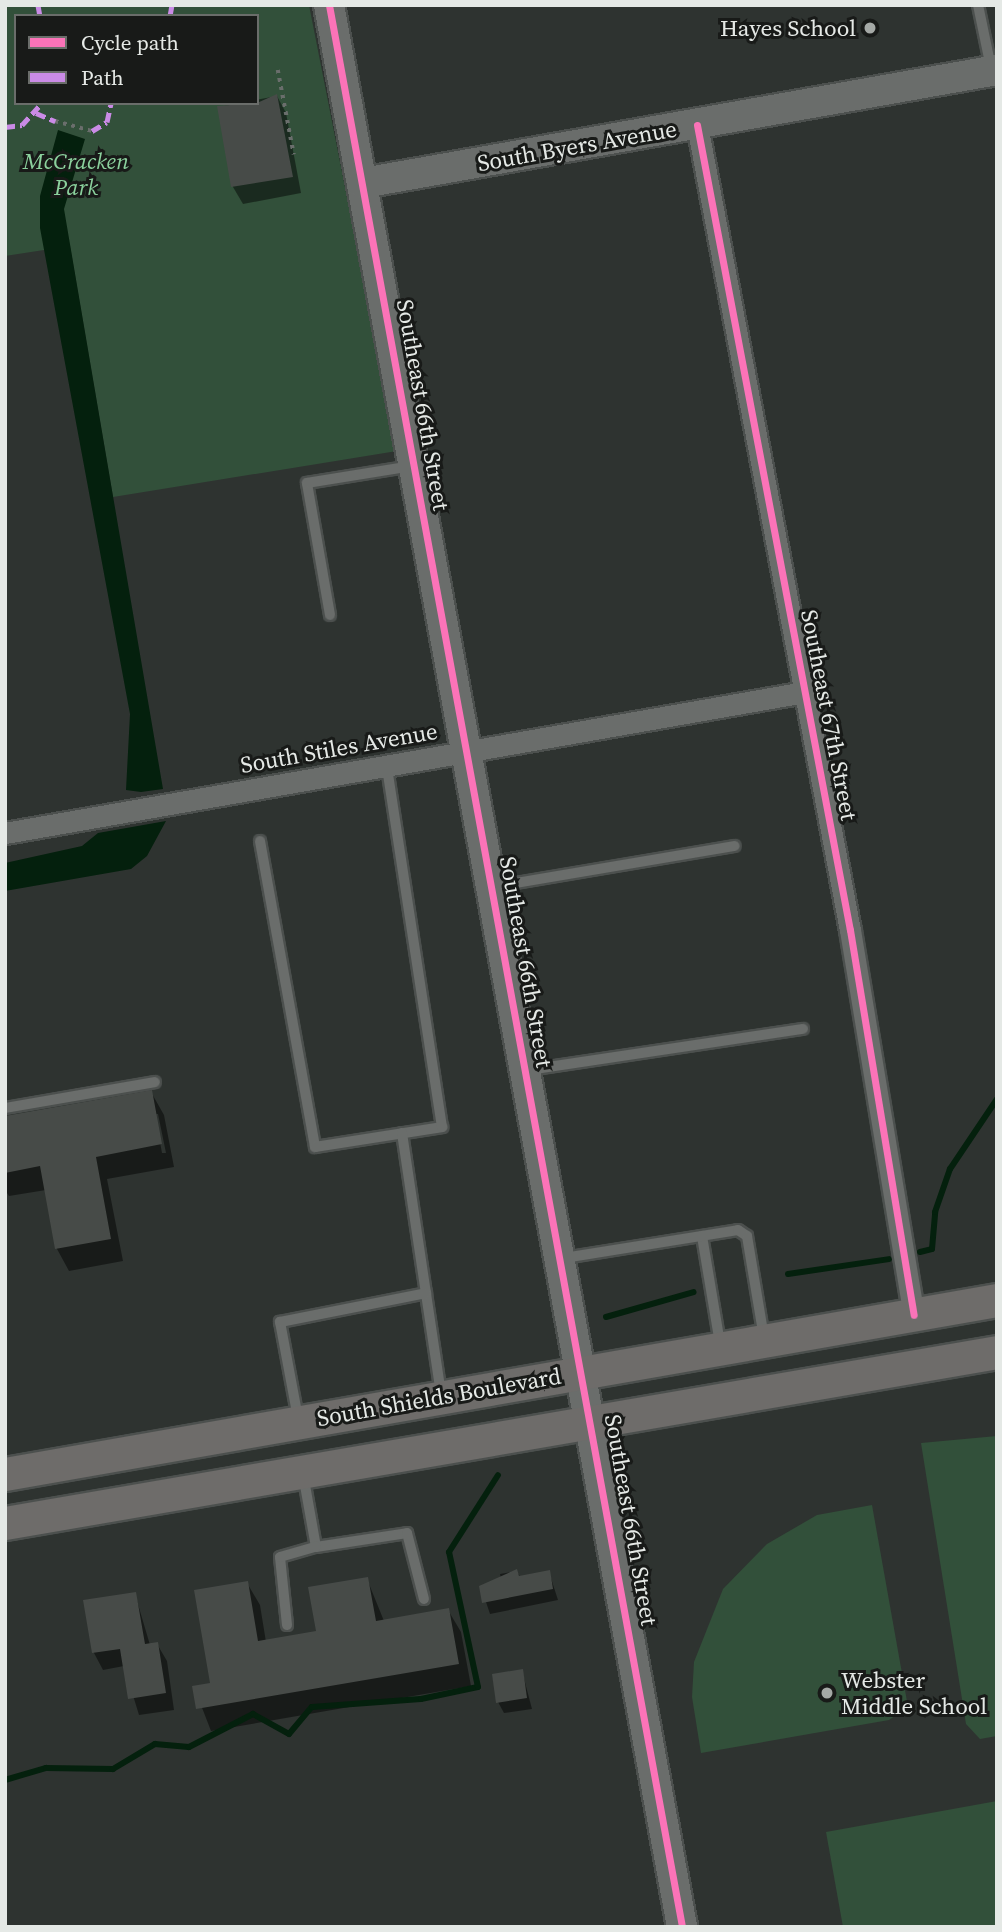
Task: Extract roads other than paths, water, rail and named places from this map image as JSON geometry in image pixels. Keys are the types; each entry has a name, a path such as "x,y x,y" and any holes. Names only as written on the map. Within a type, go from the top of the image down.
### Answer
{"main road":[{"name":"South Shields Boulevard","path":"5,1474 997,1300"},
{"path":"5,1523 997,1352"}],"street":[{"name":"Southeast 66th Street","path":"329,5 526,1071 585,1372 682,1927"},
{"name":"South Byers Avenue","path":"363,183 994,70"},
{"name":"Southeast 67th Street","path":"696,125 805,692 914,1315"},
{"name":"South Stiles Avenue","path":"5,833 805,692"}],"lane":[{"path":"978,5 994,70"},
{"path":"330,615 307,483 415,465"},
{"path":"260,841 315,1147 442,1127 387,767"},
{"path":"492,887 735,845"},
{"path":"526,1071 803,1029"},
{"path":"5,1108 155,1082"},
{"path":"402,1133 441,1397"},
{"path":"564,1258 738,1230 747,1236 765,1341"},
{"path":"702,1236 721,1349"},
{"path":"299,1422 280,1322 426,1293"},
{"path":"303,1471 316,1547"},
{"path":"286,1625 280,1557 316,1547 407,1534 424,1599"}],"waterway":[{"path":"920,1252 932,1249 935,1212 950,1169 997,1099"},
{"path":"788,1274 889,1259"},
{"path":"606,1317 694,1292"},
{"path":"5,1780 46,1768 113,1769 155,1744 189,1747 253,1714 289,1734 312,1707 421,1699 478,1687 449,1552 498,1475"}],"place":[{"name":"Hayes School","path":"870,28"},
{"name":"Webster Middle School","path":"827,1693"}],"park label":[{"name":"McCracken Park","path":"76,174"}]}
